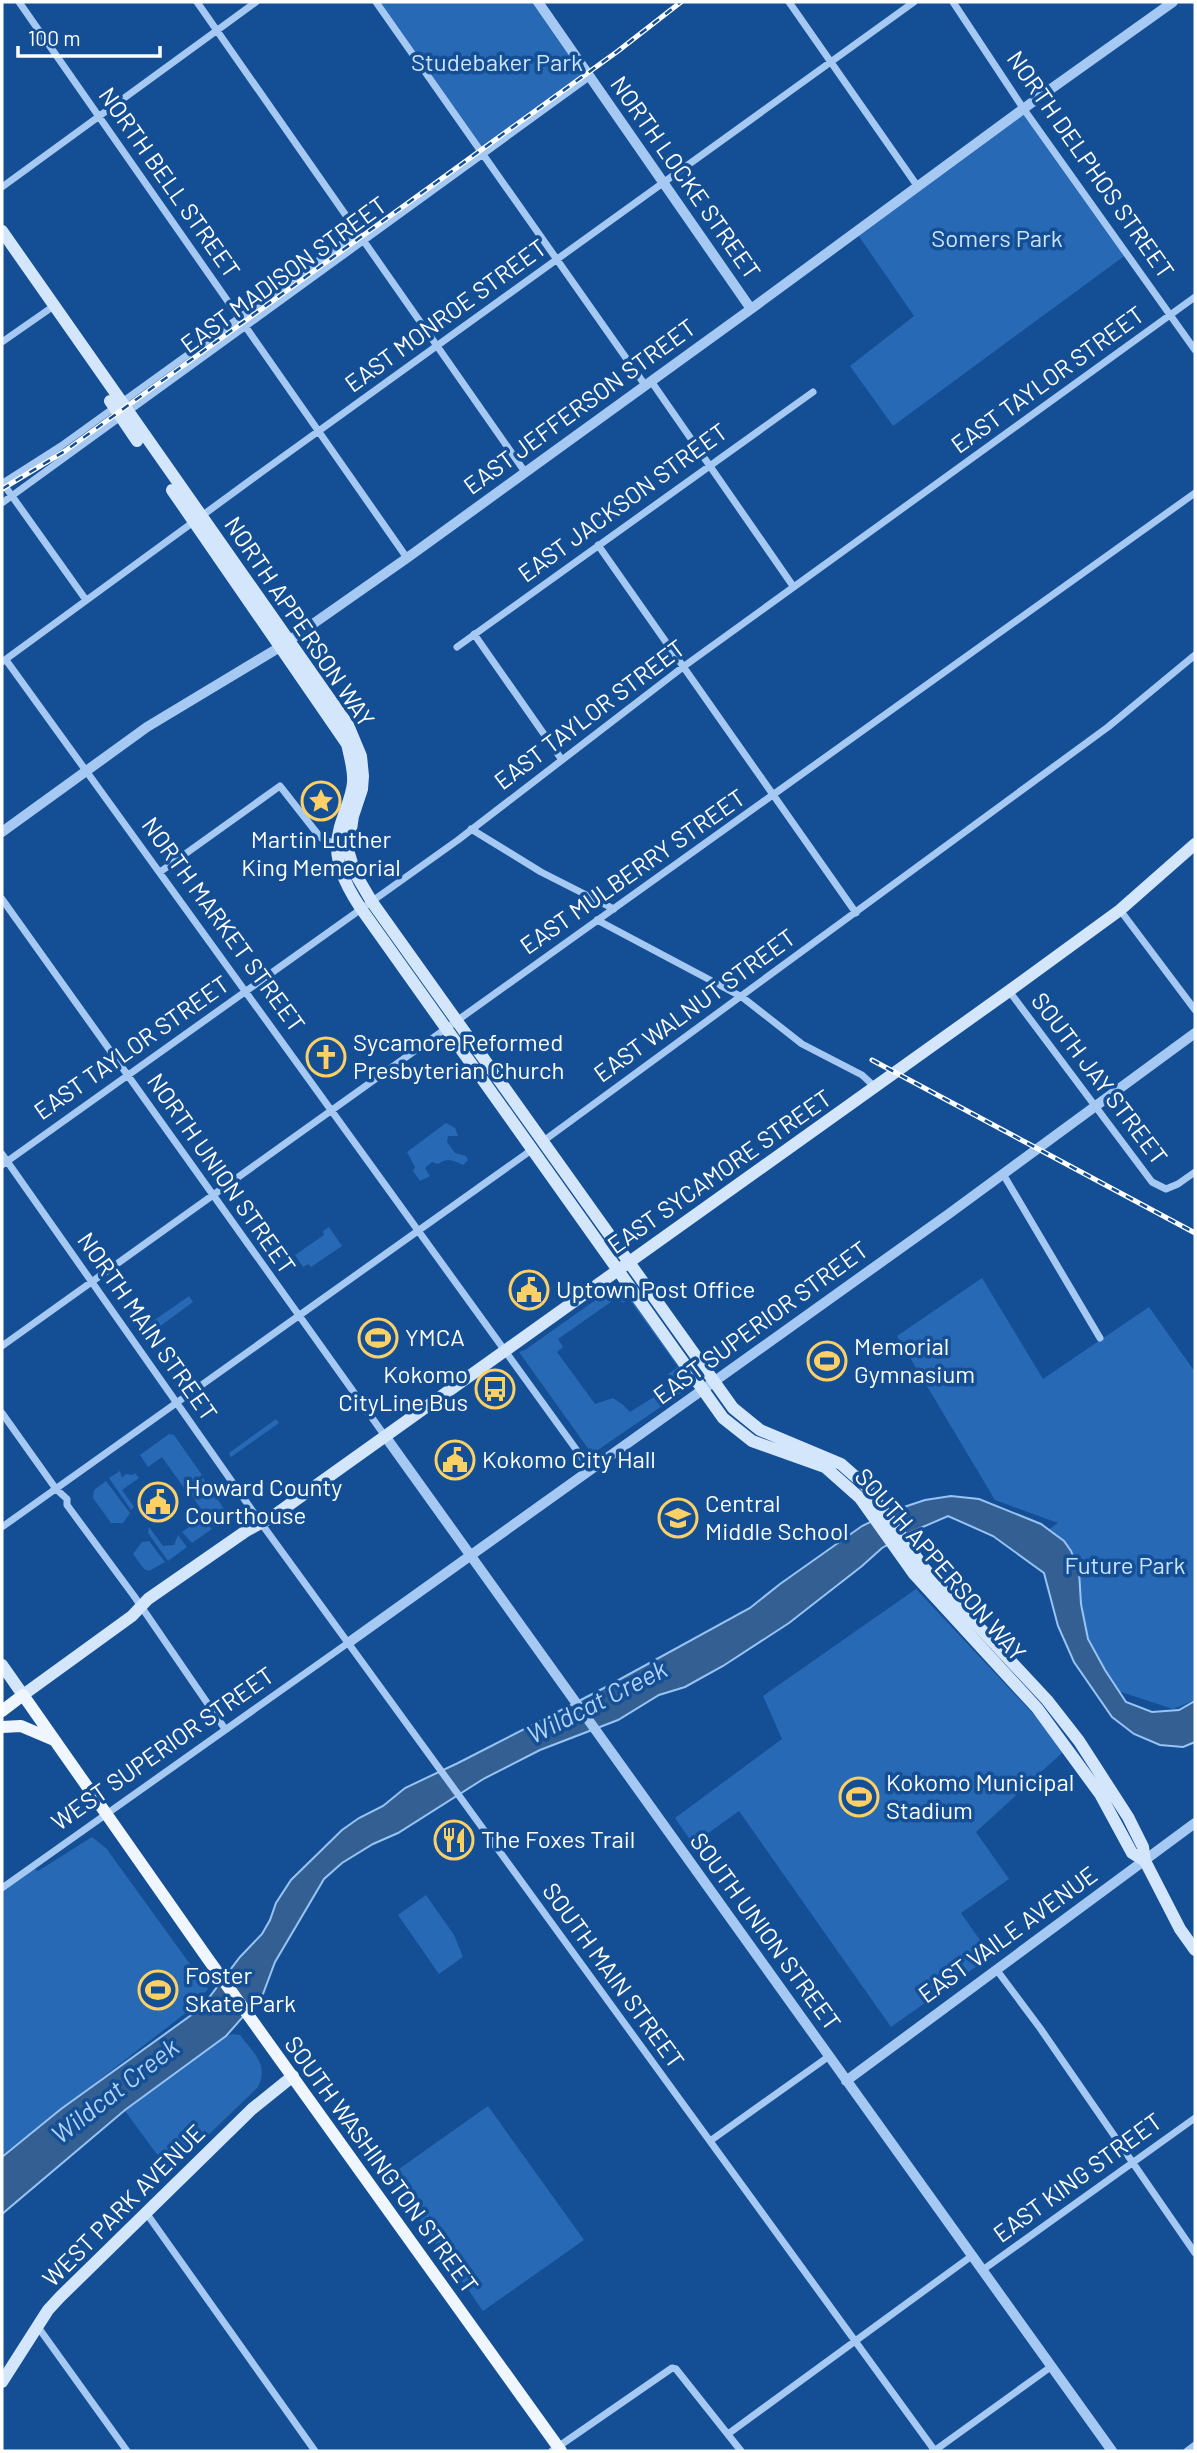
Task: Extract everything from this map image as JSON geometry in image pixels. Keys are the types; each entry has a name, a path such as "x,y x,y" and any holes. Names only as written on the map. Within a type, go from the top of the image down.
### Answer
{"main road":[{"name":"NORTH APPERSON WAY","path":"2,231 120,410"},
{"name":"NORTH APPERSON WAY","path":"2,244 285,644 348,725 361,756 362,789 343,844 345,879 538,1145 619,1270"},
{"name":"EAST SYCAMORE STREET","path":"23,1695 141,1608 148,1599 506,1351 1009,991 1120,910 1195,844"},
{"name":"NORTH APPERSON WAY","path":"538,1145 630,1262"},
{"name":"SOUTH APPERSON WAY","path":"630,1262 709,1386 723,1418 752,1441 825,1467 865,1495 916,1567 1037,1708 1100,1794 1132,1853 1145,1861 1195,1950"},
{"name":"SOUTH APPERSON WAY","path":"619,1270 709,1386"},
{"path":"2,1665 23,1695 2,1711"},
{"name":"SOUTH WASHINGTON STREET","path":"23,1695 557,2450"},
{"path":"2,1727 21,1726 55,1740"},
{"name":"WEST PARK AVENUE","path":"2,2382 48,2310 60,2297 252,2109 293,2076"}],"street":[{"name":"NORTH BELL STREET","path":"19,2 407,558"},
{"path":"197,2 525,472"},
{"path":"2,187 256,2"},
{"path":"376,2 793,586"},
{"name":"NORTH LOCKE STREET","path":"538,2 751,309"},
{"path":"789,2 918,187"},
{"name":"EAST MONROE STREET","path":"4,661 914,2"},
{"name":"NORTH DELPHOS STREET","path":"953,2 1023,108 1195,351"},
{"name":"EAST JEFFERSON STREET","path":"2,832 147,727 285,644 407,558 1023,108 1173,2"},
{"name":"EAST MADISON STREET","path":"2,482 120,410 245,326 589,77"},
{"name":"EAST MADISON STREET","path":"2,503 239,317 358,232"},
{"name":"EAST TAYLOR STREET","path":"3,1160 367,906 793,586 1195,297"},
{"path":"2,342 48,310"},
{"name":"EAST JACKSON STREET","path":"457,647 813,392"},
{"path":"2,482 86,600"},
{"name":"EAST MULBERRY STREET","path":"2,1346 1195,493"},
{"path":"598,545 856,913"},
{"path":"474,634 562,760"},
{"name":"EAST WALNUT STREET","path":"2,1527 742,997 1108,727 1195,655"},
{"name":"NORTH MARKET STREET","path":"4,661 247,991 592,1470"},
{"path":"160,872 280,786 320,837 343,844"},
{"path":"471,830 541,872 614,909"},
{"name":"NORTH UNION STREET","path":"2,899 385,1436"},
{"path":"1120,910 1195,1010"},
{"path":"597,920 742,997 802,1044 862,1075 875,1087"},
{"name":"SOUTH JAY STREET","path":"1009,991 1152,1182 1161,1188 1178,1184 1195,1172"},
{"name":"EAST SUPERIOR STREET","path":"348,1643 709,1386 1195,1033"},
{"name":"NORTH MAIN STREET","path":"3,1160 92,1281 261,1523"},
{"path":"1003,1174 1100,1338"},
{"path":"2,1413 56,1489 67,1499 67,1505 225,1729"},
{"name":"SOUTH UNION STREET","path":"385,1436 1112,2451"},
{"name":"SOUTH MAIN STREET","path":"261,1523 934,2451"},
{"name":"WEST SUPERIOR STREET","path":"2,1888 348,1643"},
{"name":"EAST VAILE AVENUE","path":"846,2081 1195,1823"},
{"path":"996,1969 1195,2253"},
{"path":"710,2141 828,2057"},
{"name":"EAST KING STREET","path":"984,2269 1195,2118"},
{"path":"147,2214 315,2451"},
{"name":"EAST KING STREET","path":"728,2434 973,2255"},
{"path":"38,2327 127,2451"},
{"path":"934,2451 1052,2366"},
{"path":"557,2450 672,2368 676,2369 741,2451"},
{"path":"1187,2451 1195,2445"}],"green space":[{"name":"Studebaker Park","path":"377,2 537,2 589,77 481,150"},
{"name":"Somers Park","path":"1023,108 1127,254 893,426 850,366 914,316 856,232"},
{"path":"446,1123 455,1128 458,1136 448,1136 447,1142 455,1153 466,1156 468,1160 463,1165 450,1160 438,1164 432,1162 425,1168 430,1176 420,1181 413,1171 415,1167 407,1152"},
{"path":"329,1227 342,1246 311,1267 308,1264 303,1267 295,1255 324,1235 323,1231"},
{"name":"Future Park","path":"982,1278 1043,1379 1149,1307 1195,1372 1195,1700 1173,1709 1106,1687 1038,1537 1058,1523 995,1500 897,1336"},
{"path":"623,1283 694,1384 592,1454 519,1352","holes":["618,1297 623,1303 629,1299 678,1367 668,1374 675,1384 630,1412 613,1398 595,1404 557,1352 563,1347 558,1339"]},
{"path":"189,1296 193,1302 148,1335 143,1328"},
{"path":"276,1419 279,1423 231,1457 229,1453"},
{"path":"169,1434 174,1435 202,1475 184,1488 162,1457 148,1467 140,1455"},
{"path":"120,1471 122,1478 126,1474 135,1473 139,1478 122,1490 134,1507 131,1510 109,1478"},
{"path":"203,1478 227,1513 225,1520 214,1527 187,1489"},
{"path":"106,1481 130,1513 123,1523 111,1523 93,1498 94,1490"},
{"path":"195,1506 212,1529 192,1543 182,1532 200,1519 193,1507"},
{"path":"149,1527 163,1546 174,1545 178,1535 187,1547 168,1561 148,1533"},
{"path":"149,1541 165,1562 149,1571 144,1569 133,1554 142,1542"},
{"name":"Kokomo Municipal Stadium","path":"916,1589 1038,1719 1063,1752 976,1832 1009,1879 961,1913 991,1956 891,2027 739,1811 693,1844 675,1818 782,1739 763,1696"},
{"path":"92,1837 106,1848 208,1989 187,2012 2,2155 2,1892 33,1868 38,1871"},
{"path":"426,1895 454,1935 463,1957 439,1974 398,1915"},
{"path":"240,2035 261,2065 258,2087 170,2172 125,2111 226,2036"},
{"path":"488,2106 584,2240 483,2311 389,2176"}],"water":[{"name":"Wildcat Creek","path":"951,1496 979,1499 1041,1524 1064,1541 1079,1571 1081,1604 1088,1639 1105,1670 1126,1702 1152,1712 1179,1710 1195,1701 1195,1742 1183,1747 1160,1745 1134,1734 1112,1717 1074,1662 1058,1626 1044,1573 993,1536 948,1516 882,1548 789,1623 723,1666 685,1687 659,1695 618,1720 540,1750 485,1778 398,1833 373,1844 342,1863 324,1879 275,1962 263,1994 226,2036 125,2110 2,2214 2,2157 61,2109 201,2008 240,1957 262,1934 276,1903 291,1880 342,1830 383,1806 405,1788 604,1688 750,1608 862,1526 895,1510 925,1500"}],"railway":[{"path":"2,489 65,451 618,51 681,2"},
{"path":"872,1060 1195,1233"}],"place":[{"name":"Martin Luther King Memeorial","path":"321,801"},
{"name":"Sycamore Reformed Presbyterian Church","path":"326,1057"},
{"name":"Uptown Post Office","path":"529,1290"},
{"name":"YMCA","path":"378,1338"},
{"name":"Memorial Gymnasium","path":"827,1361"},
{"name":"Kokomo CityLine Bus","path":"495,1389"},
{"name":"Kokomo City Hall","path":"455,1460"},
{"name":"Howard County Courthouse","path":"158,1502"},
{"name":"Central Middle School","path":"678,1518"},
{"name":"Kokomo Municipal Stadium","path":"859,1797"},
{"name":"The Foxes Trail","path":"454,1840"},
{"name":"Foster Skate Park","path":"158,1990"}]}
